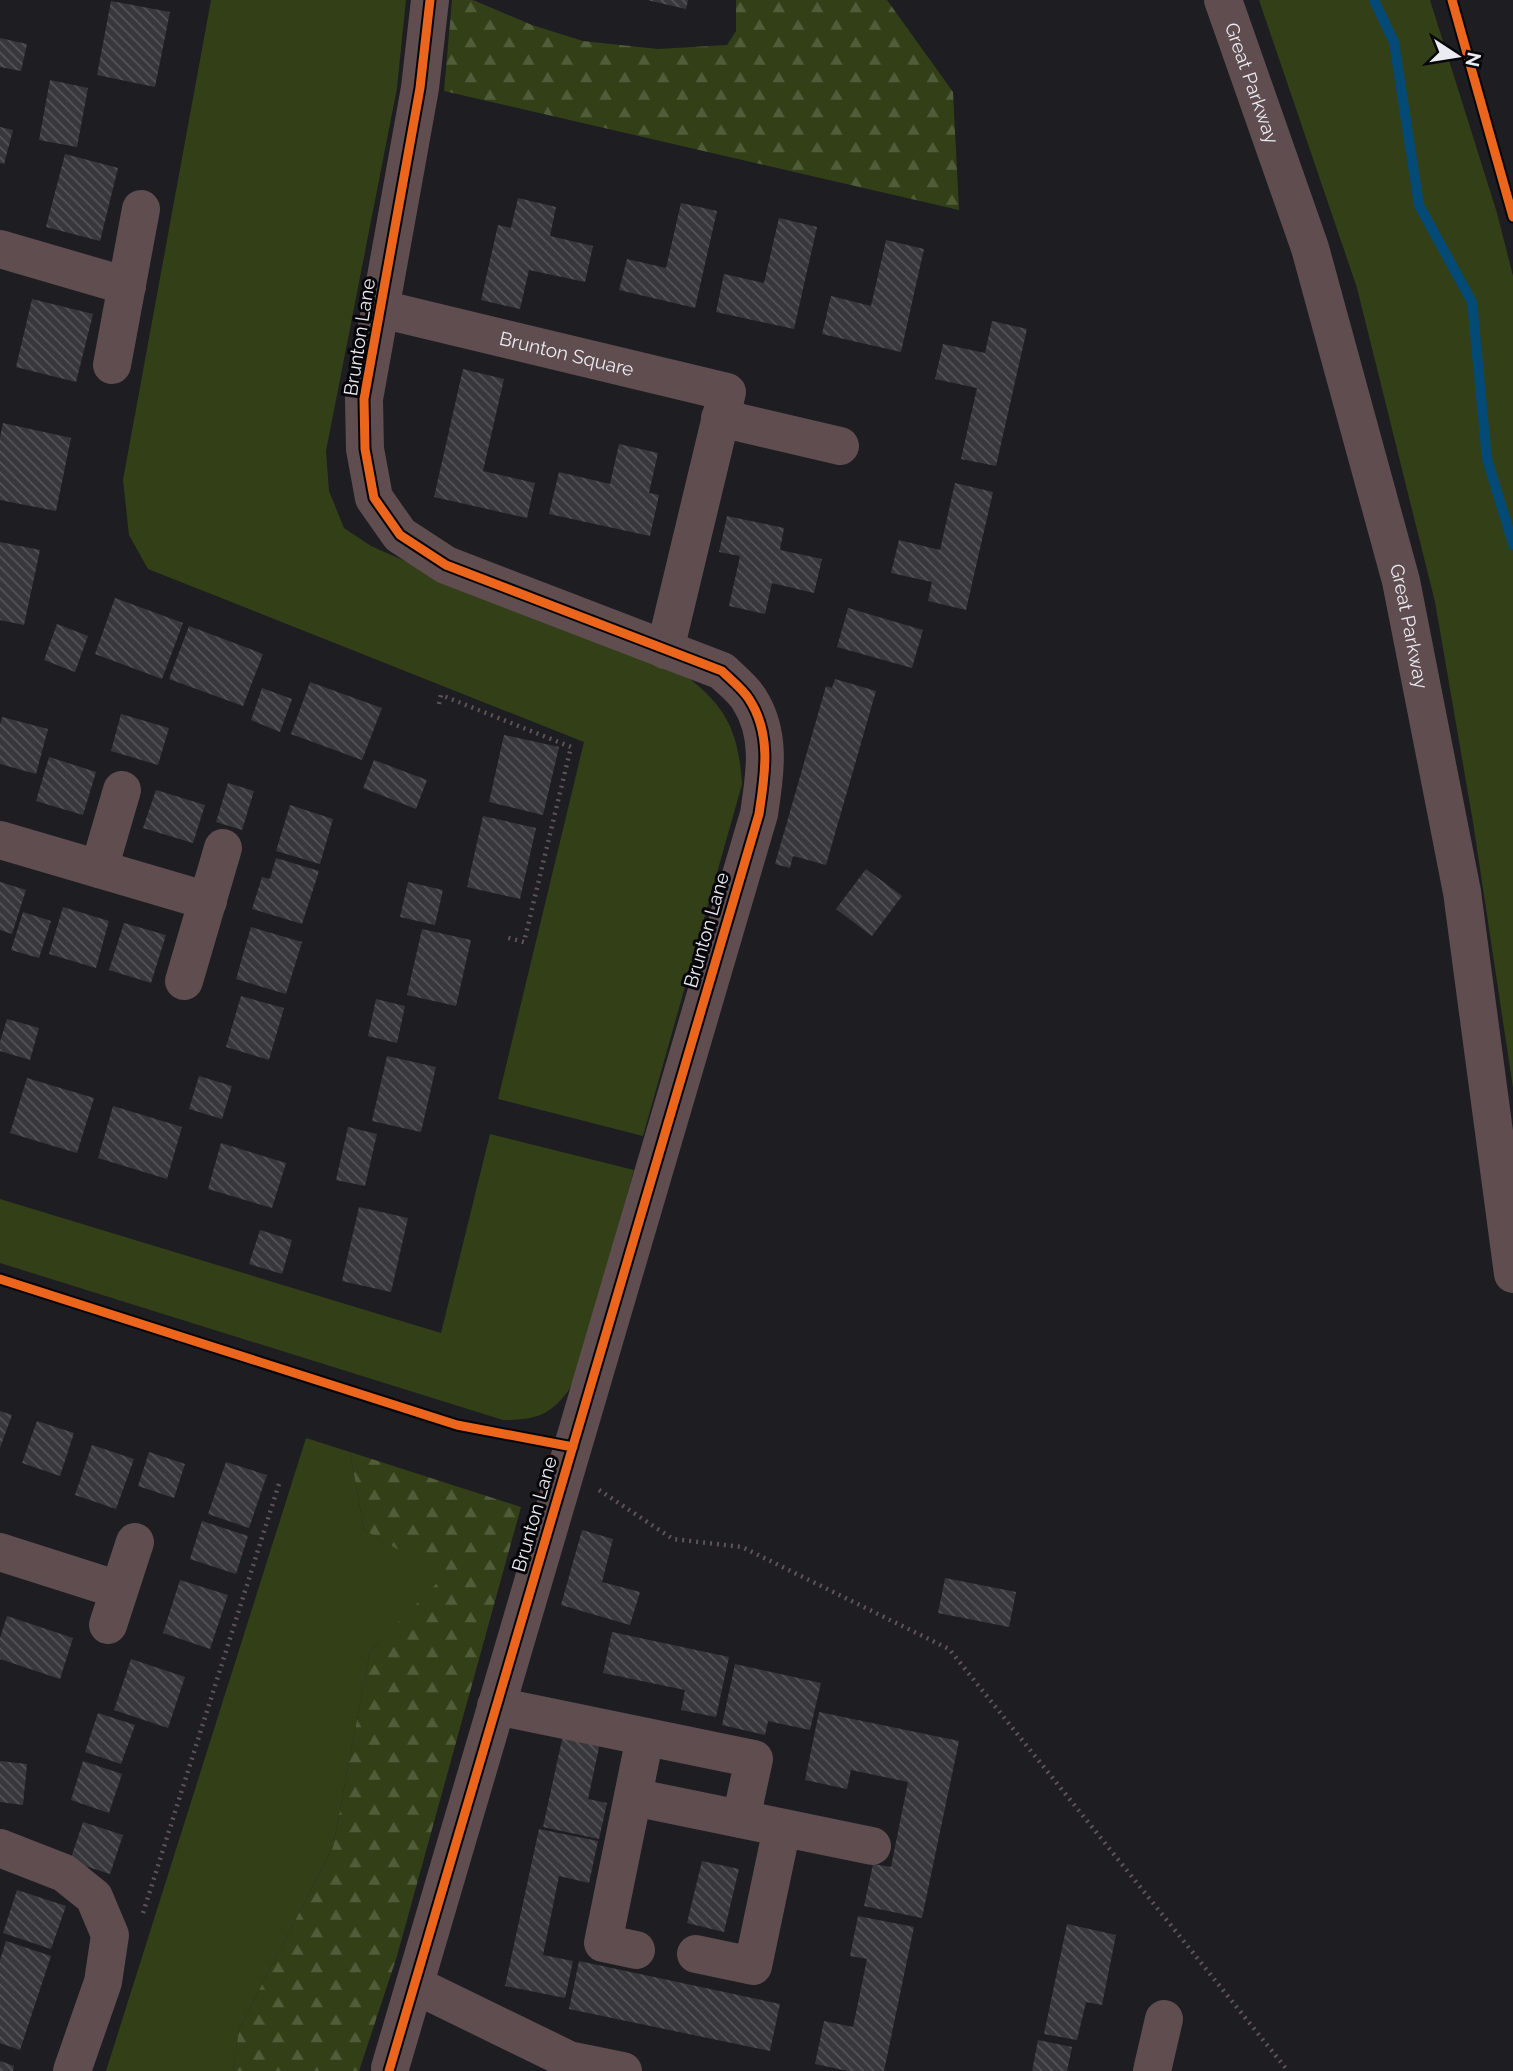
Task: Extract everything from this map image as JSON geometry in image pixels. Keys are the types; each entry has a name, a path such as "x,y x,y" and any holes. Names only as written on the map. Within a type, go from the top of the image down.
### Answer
{"street":[{"name":"Brunton Lane","path":"390,2068 759,814 766,769 763,730 749,698 722,671 446,565 400,535 374,498 365,449 364,399 420,88 430,0"},
{"name":"Great Parkway","path":"1223,0 1310,248 1401,581 1462,892 1513,1274"},
{"path":"112,365 141,209"},
{"path":"0,249 127,286"},
{"name":"Brunton Square","path":"381,309 727,392 665,650"},
{"path":"720,418 840,446"},
{"path":"99,869 122,790"},
{"path":"0,840 208,901"},
{"path":"184,981 223,848"},
{"path":"0,1552 113,1607 135,1542"},
{"path":"496,1706 754,1759 741,1819"},
{"path":"636,1950 603,1943 645,1737"},
{"path":"633,1797 872,1846"},
{"path":"696,1954 753,1966 782,1828"},
{"path":"0,1848 64,1873 94,1897 110,1935 103,1982 72,2071"},
{"path":"415,1985 569,2060 623,2071"},
{"path":"1152,2071 1164,2019"}],"path":[{"path":"439,704 441,695 570,747 524,942 505,937"},
{"path":"566,1469 673,1539 742,1547 949,1649 1289,2071"},
{"path":"140,1920 279,1483"}],"green space":[{"path":"211,0 406,0 397,88 326,451 329,491 344,528 371,546 466,588 672,665 715,702 731,729 740,763 742,784 643,1136 498,1099 584,742 148,569 129,535 123,480"},
{"path":"452,0 473,0 532,25 583,41 658,49 727,45 736,31 736,0 887,0 953,92 959,210 444,91"},
{"path":"1259,0 1430,0 1497,213 1513,276 1513,1088 1473,822 1435,602 1357,288"},
{"path":"490,1134 634,1170 575,1381 560,1401 537,1416 503,1420 0,1263 0,1199 441,1333"},
{"path":"306,1438 350,1452 364,1530 445,1576 370,1651 333,1847 239,2029 233,2071 106,2071"},
{"path":"350,1452 521,1507 397,1956 359,2071 233,2071 239,2029 333,1847 370,1651 444,1576 364,1530"}],"building":[{"path":"647,0 688,0 686,9"},
{"path":"111,1 170,12 155,87 97,75"},
{"path":"0,38 27,44 21,71 0,67"},
{"path":"50,80 88,88 77,147 39,140"},
{"path":"0,127 13,130 4,164 0,163"},
{"path":"65,154 118,168 100,241 46,227"},
{"path":"518,198 556,207 550,236 593,246 585,282 529,270 520,309 481,300 498,225 511,228"},
{"path":"681,203 717,211 695,308 619,290 627,259 666,268"},
{"path":"779,218 817,227 794,329 716,312 724,274 764,283"},
{"path":"886,240 924,249 901,352 822,334 831,296 871,306"},
{"path":"32,299 93,314 76,382 16,367"},
{"path":"992,321 1027,329 996,466 961,459 977,388 935,379 943,344 985,353"},
{"path":"463,369 504,379 483,471 535,483 527,518 434,497"},
{"path":"3,423 71,438 56,511 0,500 0,437"},
{"path":"619,444 658,453 649,493 659,495 650,536 549,514 559,472 610,484"},
{"path":"955,483 993,492 966,610 928,601 932,582 891,573 899,540 940,550"},
{"path":"727,516 784,528 780,550 822,559 814,593 772,583 765,614 729,606 740,556 719,552"},
{"path":"0,542 40,550 24,625 0,620"},
{"path":"115,598 183,623 162,679 95,654"},
{"path":"848,608 923,630 912,668 837,647"},
{"path":"57,624 88,636 75,672 44,660"},
{"path":"189,626 263,654 243,706 169,679"},
{"path":"835,679 876,691 826,865 793,856 790,868 775,864 826,686 832,688"},
{"path":"310,682 382,708 362,760 291,734"},
{"path":"262,688 292,699 280,732 251,720"},
{"path":"121,714 169,728 158,765 111,751"},
{"path":"2,717 48,729 36,774 0,764"},
{"path":"504,735 559,747 543,815 489,802"},
{"path":"49,757 96,772 83,815 36,801"},
{"path":"374,760 427,780 416,809 363,788"},
{"path":"228,783 254,791 242,830 216,822"},
{"path":"156,790 205,805 193,843 143,828"},
{"path":"290,805 333,819 320,864 276,851"},
{"path":"483,816 536,828 520,899 467,887"},
{"path":"276,858 319,871 302,924 252,909 262,877 270,879"},
{"path":"866,869 902,896 872,936 836,909"},
{"path":"0,882 26,890 12,934 0,930"},
{"path":"408,882 443,890 435,925 400,917"},
{"path":"63,907 109,921 96,968 49,954"},
{"path":"23,912 51,921 39,958 11,950"},
{"path":"124,923 166,935 151,983 109,970"},
{"path":"251,927 302,942 286,994 236,979"},
{"path":"422,929 471,940 456,1006 407,995"},
{"path":"241,996 284,1008 269,1060 226,1047"},
{"path":"376,999 405,1006 397,1043 368,1036"},
{"path":"7,1019 39,1028 30,1060 0,1051"},
{"path":"387,1056 436,1067 421,1132 372,1121"},
{"path":"199,1076 232,1086 222,1119 189,1109"},
{"path":"27,1078 94,1098 77,1153 10,1133"},
{"path":"113,1106 182,1127 167,1179 98,1158"},
{"path":"348,1127 377,1134 365,1186 336,1180"},
{"path":"221,1143 286,1163 272,1208 208,1189"},
{"path":"359,1207 408,1218 391,1292 342,1281"},
{"path":"260,1230 292,1240 282,1274 249,1264"},
{"path":"0,1411 12,1415 0,1448"},
{"path":"37,1421 74,1433 60,1476 22,1463"},
{"path":"92,1445 134,1459 116,1509 75,1495"},
{"path":"149,1452 185,1464 174,1498 138,1486"},
{"path":"226,1462 267,1475 249,1528 208,1514"},
{"path":"202,1521 248,1536 236,1574 190,1559"},
{"path":"582,1530 613,1539 602,1582 640,1592 630,1625 561,1605"},
{"path":"945,1578 1016,1592 1009,1627 938,1613"},
{"path":"180,1580 228,1595 210,1649 163,1633"},
{"path":"7,1616 73,1638 60,1679 0,1659 0,1638"},
{"path":"612,1632 729,1657 716,1717 681,1710 685,1690 603,1673"},
{"path":"131,1659 185,1677 168,1728 114,1710"},
{"path":"735,1664 821,1683 810,1730 768,1721 765,1735 722,1725"},
{"path":"819,1712 959,1741 922,1918 864,1906 873,1864 891,1867 908,1782 851,1770 847,1789 805,1780"},
{"path":"98,1713 135,1725 121,1764 85,1752"},
{"path":"563,1735 600,1743 588,1799 607,1803 599,1839 543,1827"},
{"path":"0,1761 27,1764 23,1805 0,1802"},
{"path":"83,1761 122,1774 109,1813 71,1800"},
{"path":"83,1822 123,1835 110,1874 70,1861"},
{"path":"539,1829 598,1841 589,1883 559,1876 543,1955 573,1961 565,1998 505,1986"},
{"path":"702,1861 739,1869 724,1932 687,1923"},
{"path":"17,1890 66,1906 51,1949 3,1933"},
{"path":"858,1916 914,1927 884,2071 848,2071 815,2064 824,2021 853,2027 867,1959 850,1956"},
{"path":"1067,1924 1116,1935 1102,2005 1086,2002 1077,2040 1044,2034"},
{"path":"6,1941 51,1956 20,2050 0,2043 0,1960"},
{"path":"579,1961 780,2004 770,2051 569,2009"},
{"path":"1038,2040 1072,2047 1067,2071 1032,2071"},
{"path":"0,2061 14,2066 13,2071 0,2071"}],"waterway":[{"path":"1374,0 1394,42 1419,205 1472,302 1487,459 1513,544"}],"cycle path":[{"path":"389,2071 759,814 765,755 756,712 744,692 722,671 446,565 400,535 374,498 365,449 364,399 420,88 430,0"},
{"path":"1452,0 1513,217"},
{"path":"0,1279 457,1425 573,1447"}]}
